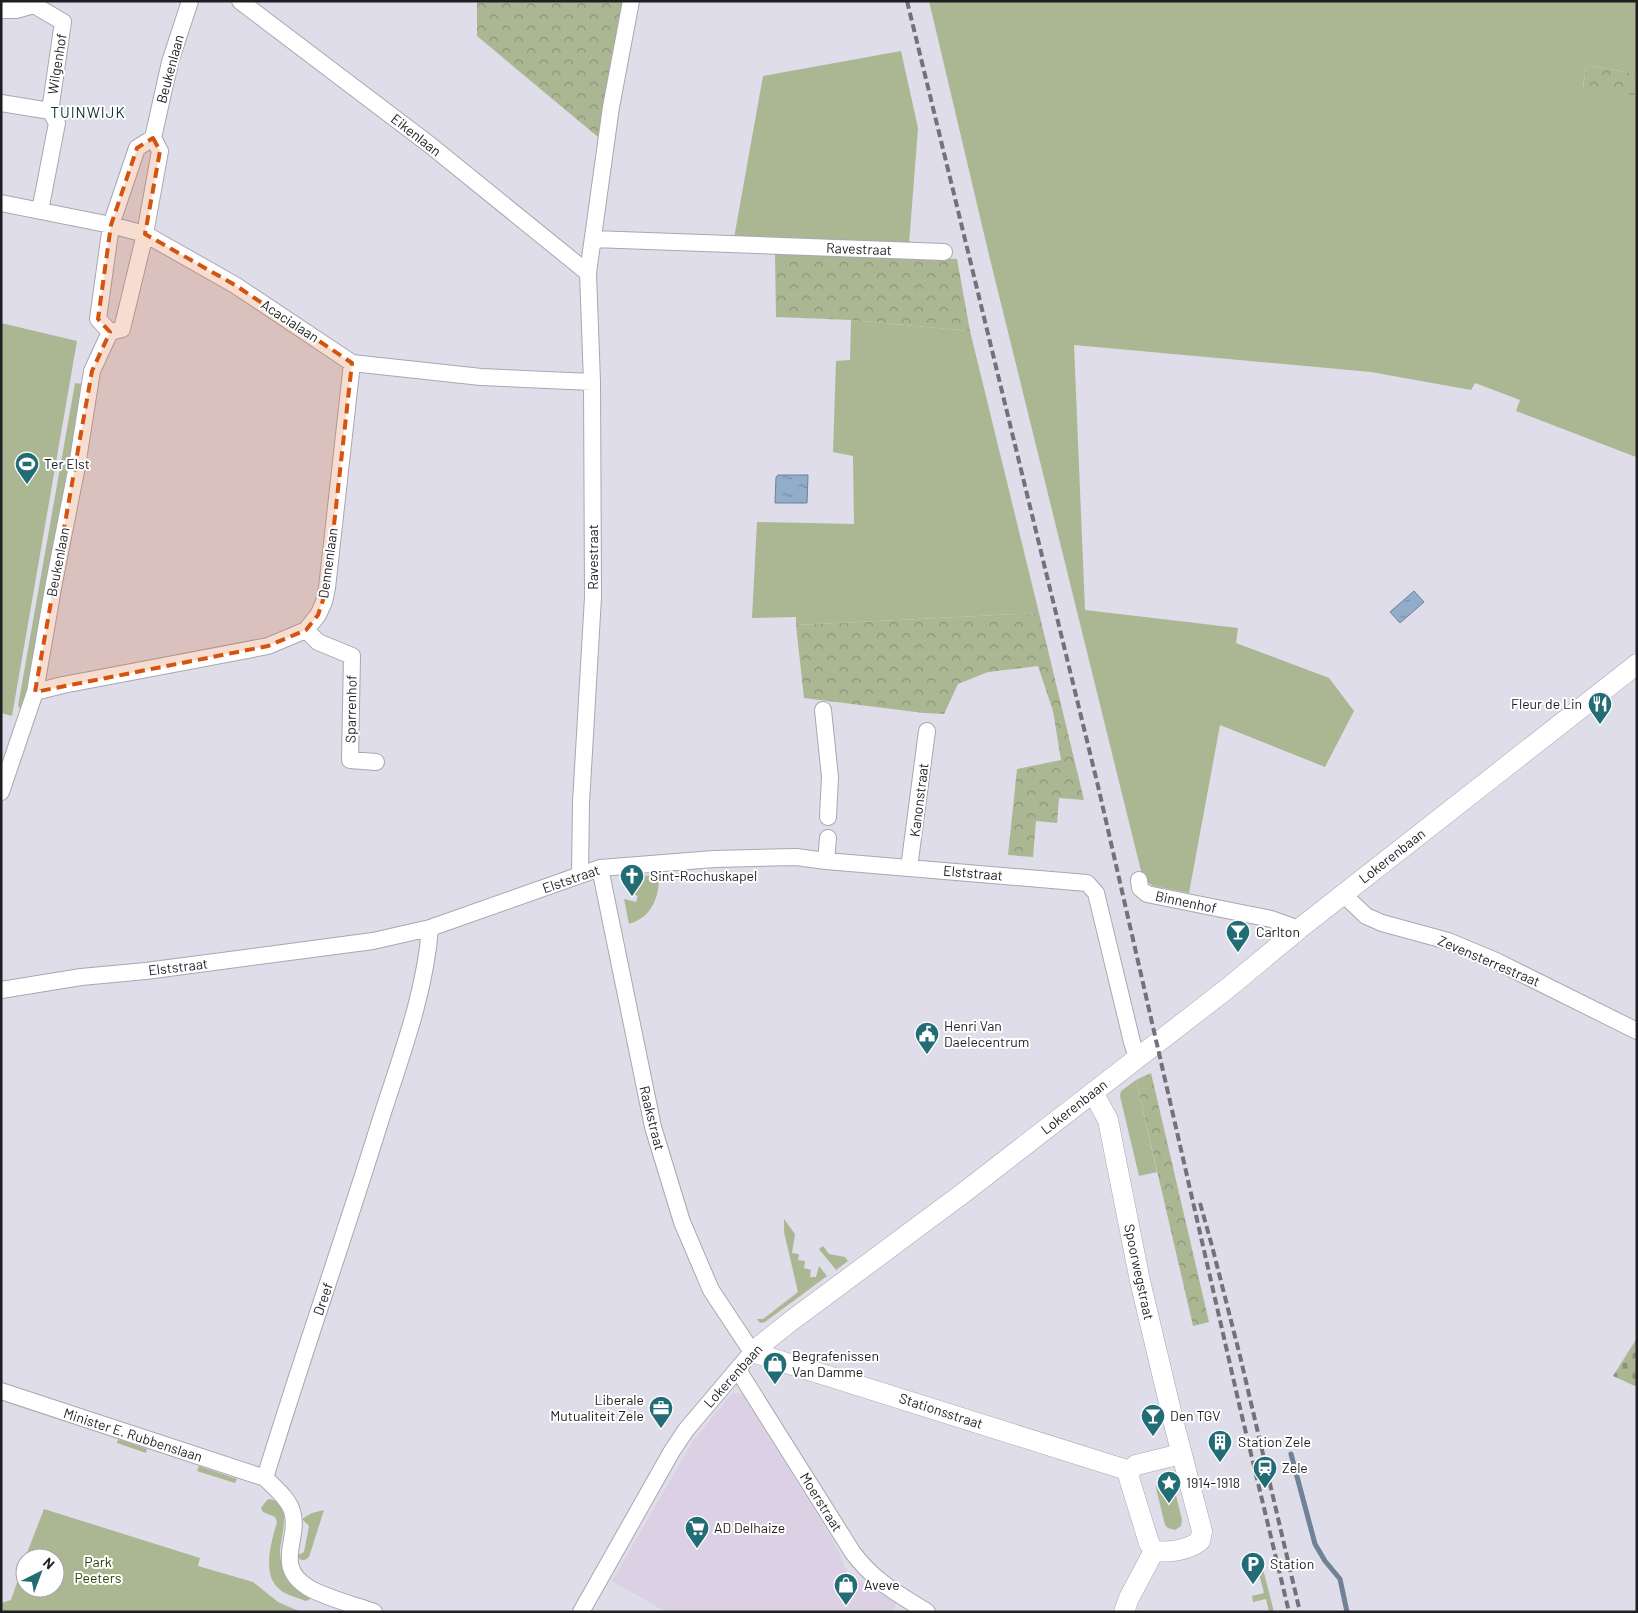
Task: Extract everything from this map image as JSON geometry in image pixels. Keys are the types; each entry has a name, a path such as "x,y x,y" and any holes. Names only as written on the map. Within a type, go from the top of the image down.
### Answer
{"street":[{"name":"Beukenlaan","path":"1,792 35,692 77,466 92,371 110,332 122,329 145,234 160,151 153,138 170,62 190,1"},
{"name":"Eikenlaan","path":"240,1 430,145 588,273"},
{"name":"Ravestraat","path":"580,875 581,802 593,597 592,382 588,273 611,107 631,1"},
{"name":"Wilgenhof","path":"1,10 16,10 34,3 63,22 50,111 57,123 40,211"},
{"name":"Wilgenhof","path":"1,103 50,111"},
{"path":"110,332 98,319 111,225 137,148 153,138"},
{"name":"Acacialaan","path":"1,202 145,234 235,285 352,363 481,377 592,382"},
{"name":"Ravestraat","path":"593,239 944,252"},
{"name":"Dennenlaan","path":"306,630 318,615 324,602 327,588 352,363"},
{"path":"35,692 268,646 306,630"},
{"name":"Sparrenhof","path":"306,630 318,642 352,656 350,760 376,762"},
{"name":"Lokerenbaan","path":"581,1612 672,1451 686,1430 752,1352 962,1194 1228,988 1343,894 1637,664"},
{"path":"823,710 830,777 828,817"},
{"name":"Kanonstraat","path":"909,868 927,731"},
{"path":"826,861 828,838"},
{"name":"Elststraat","path":"1,990 81,977 146,972 373,942 430,928 600,868 714,859 796,856 826,861 1087,883 1096,893 1137,1058"},
{"name":"Raakstraat","path":"600,868 653,1127 682,1222 711,1290 752,1352"},
{"name":"Binnenhof","path":"1138,880 1140,888 1147,894 1271,919 1299,929"},
{"name":"Zevensterrestraat","path":"1343,894 1366,916 1382,923 1448,941 1496,961 1637,1031"},
{"name":"Dreef","path":"265,1478 296,1378 341,1248 413,1016 428,958 430,928"},
{"name":"Spoorwegstraat","path":"1093,1092 1108,1120 1140,1281 1181,1454 1202,1531 1200,1541 1195,1545 1166,1552 1154,1551"},
{"name":"Stationsstraat","path":"752,1352 1130,1472"},
{"name":"Moerstraat","path":"738,1370 853,1553 866,1570 882,1584 927,1612"},
{"name":"Minister E. Rubbenslaan","path":"1,1391 265,1478"},
{"path":"1124,1612 1129,1598 1154,1551 1149,1543 1128,1478 1130,1472 1136,1465 1181,1454"},
{"path":"265,1478 292,1509 294,1523 289,1564 294,1574 309,1588 374,1612"}],"highlighted area":[{"path":"153,138 160,151 145,234 235,285 352,363 327,588 318,615 306,630 268,646 35,692 92,371 110,332 98,319 111,225 137,148"}],"shaded area":[{"path":"732,1393 743,1394 835,1544 848,1574 897,1603 892,1612 666,1612 612,1581 693,1441"}],"green space":[{"path":"477,1 623,1 598,137 477,36"},
{"path":"929,1 1637,1 1637,74 1586,65 1583,87 1637,96 1636,457 1516,411 1520,400 1475,383 1471,390 1371,372 1074,345 1085,610 1238,628 1236,643 1329,678 1354,711 1325,767 1220,725 1189,893 1144,883 989,255"},
{"path":"901,51 918,128 908,257 734,238 763,76"},
{"path":"1586,65 1637,74 1637,96 1583,88"},
{"path":"775,253 957,259 970,331 851,320 776,317"},
{"path":"851,320 970,331 1039,613 796,625 796,617 752,618 757,522 854,524 853,456 833,452 836,361 850,360"},
{"name":"Ter Elst","path":"1,323 77,341 12,716 1,713"},
{"path":"75,383 83,384 27,695 22,711 18,706"},
{"path":"1039,613 1084,800 1059,798 1057,823 1036,821 1033,857 1008,855 1017,769 1061,760 1053,711 1038,666 988,672 958,684 944,714 804,698 796,625"},
{"path":"659,875 658,891 653,906 643,917 629,924 624,899 636,902 638,896 628,892 627,888 636,876"},
{"path":"1151,1073 1209,1322 1193,1326 1136,1080"},
{"path":"1136,1080 1157,1172 1139,1176 1120,1096 1121,1091"},
{"path":"784,1219 795,1234 792,1253 799,1254 798,1260 805,1261 804,1268 811,1270 810,1277 816,1277 819,1266 827,1276 765,1322 760,1323 757,1319 763,1319 798,1292 784,1232"},
{"path":"823,1246 829,1254 845,1257 848,1261 836,1270 819,1249"},
{"path":"1637,1338 1637,1387 1613,1376"},
{"path":"118,1439 147,1449 146,1453 117,1443"},
{"path":"199,1466 237,1479 235,1483 197,1471"},
{"path":"1165,1477 1173,1483 1182,1520 1181,1526 1175,1530 1165,1525 1156,1488 1158,1480"},
{"path":"270,1499 277,1502 284,1513 280,1551 284,1574 288,1582 310,1596 310,1599 306,1601 283,1592 276,1586 272,1578 269,1560 277,1522 275,1517 263,1512 261,1508"},
{"name":"Park Peeters","path":"44,1509 200,1558 198,1566 253,1582 278,1602 301,1612 1,1612 1,1603 11,1600 15,1588 15,1598 65,1598 65,1548 29,1548"},
{"path":"324,1510 309,1557 304,1560 298,1558 298,1555 304,1552 309,1526 302,1519 312,1513"},
{"path":"1260,1557 1274,1612 1269,1612 1266,1599 1253,1602 1252,1596 1264,1593 1256,1562 1245,1565 1244,1562"}],"water":[{"path":"778,475 808,475 807,503 775,503 776,477"},
{"path":"1414,591 1424,602 1400,623 1390,612"}],"waterway":[{"path":"1291,1454 1315,1544 1325,1561 1340,1579 1347,1612"}],"railway":[{"path":"907,1 1098,786 1240,1408 1289,1612"},
{"path":"1200,1203 1240,1356 1300,1612"}],"place":[{"name":"Ter Elst","path":"27,485"},
{"name":"Fleur de Lin","path":"1600,725"},
{"name":"Sint-Rochuskapel","path":"632,897"},
{"name":"Carlton","path":"1238,953"},
{"name":"Henri Van Daelecentrum","path":"927,1055"},
{"name":"Begrafenissen Van Damme","path":"775,1385"},
{"name":"Liberale Mutualiteit Zele","path":"661,1429"},
{"name":"Den TGV","path":"1153,1437"},
{"name":"Station Zele","path":"1220,1463"},
{"name":"Zele","path":"1265,1489"},
{"name":"1914-1918","path":"1169,1504"},
{"name":"AD Delhaize","path":"697,1549"},
{"name":"Station","path":"1253,1585"},
{"name":"Aveve","path":"846,1606"}],"district":[{"name":"TUINWIJK","path":"88,113"}]}
